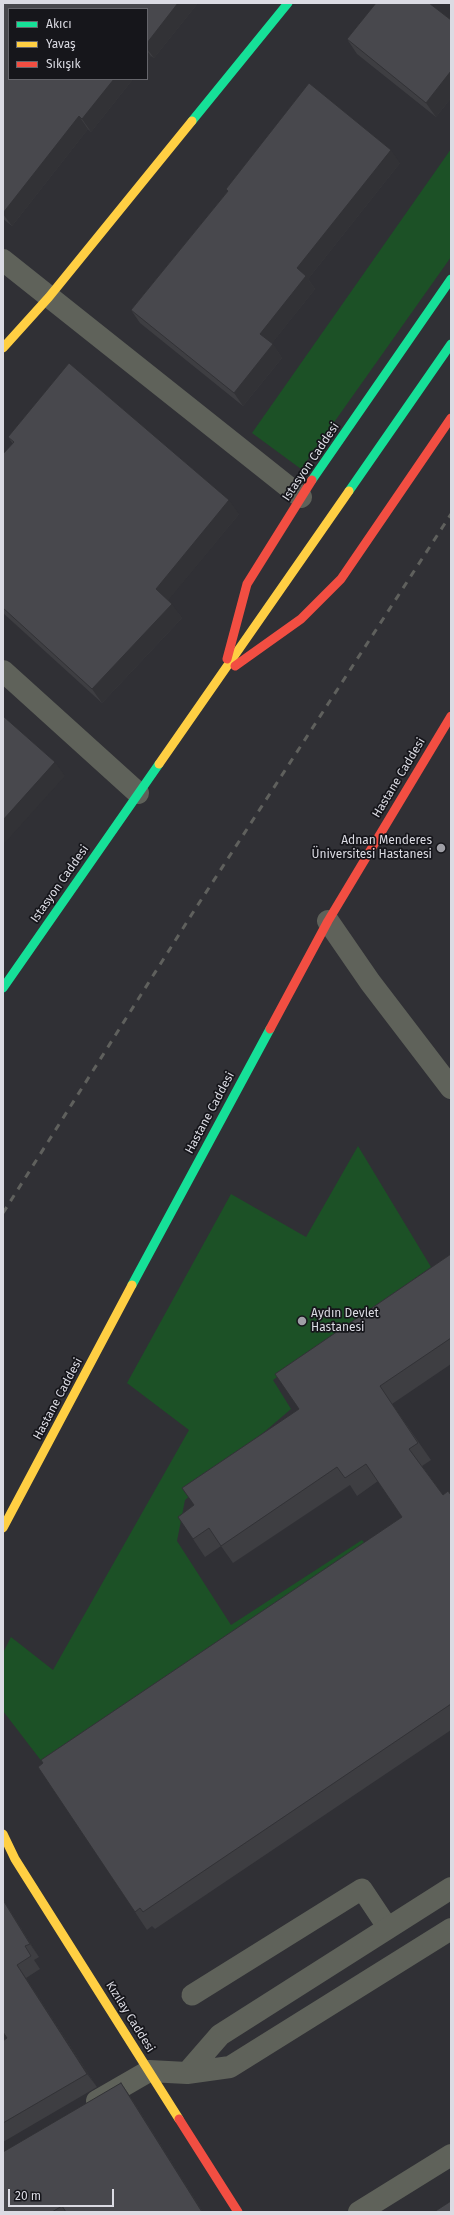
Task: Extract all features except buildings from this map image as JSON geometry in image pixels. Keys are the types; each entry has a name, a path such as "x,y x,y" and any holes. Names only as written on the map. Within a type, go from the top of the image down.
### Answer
{"street":[{"path":"3,348 49,297 288,3"},
{"path":"3,260 301,498"},
{"name":"Istasyon Caddesi","path":"222,675 247,584 301,498 451,279"},
{"name":"Istasyon Caddesi","path":"3,988 451,344"},
{"path":"222,675 301,619 341,579 451,418"},
{"path":"3,671 138,793"},
{"name":"Hastane Caddesi","path":"3,1528 184,1186 328,921 451,716"},
{"path":"328,921 370,982 451,1088"},
{"name":"Kızılay Caddesi","path":"3,1834 15,1859 238,2212"},
{"path":"3,1846 15,1859"},
{"path":"186,2073 220,2035 451,1888"},
{"path":"83,2109 149,2071 186,2073 230,2067 451,1929"},
{"path":"359,2212 451,2155"}],"lane":[{"path":"192,1996 362,1889 388,1928"}],"green space":[{"path":"451,149 451,257 301,469 252,433"},
{"path":"358,1146 431,1267 273,1380 291,1409 185,1500 177,1541 231,1625 362,1540 374,1555 46,1767 3,1711 3,1653 11,1637 53,1670 189,1430 127,1383 231,1194 306,1237"}],"railway":[{"path":"3,1213 192,914 451,514"}],"traffic: fast":[{"path":"192,121 288,3"},
{"path":"312,480 451,279"},
{"path":"349,491 451,344"},
{"path":"3,988 159,764"},
{"path":"132,1285 270,1029"}],"traffic: slow":[{"path":"3,348 49,297 192,121"},
{"path":"159,764 349,491"},
{"path":"3,1528 132,1285"},
{"path":"3,1834 15,1859 179,2119"}],"traffic: jam":[{"path":"235,666 301,619 341,579 451,418"},
{"path":"227,659 247,584 312,480"},
{"path":"270,1029 328,921 451,716"},
{"path":"179,2119 238,2212"}],"place":[{"name":"Adnan Menderes Üniversitesi Hastanesi","path":"441,848"},
{"name":"Aydın Devlet Hastanesi","path":"302,1321"}]}
